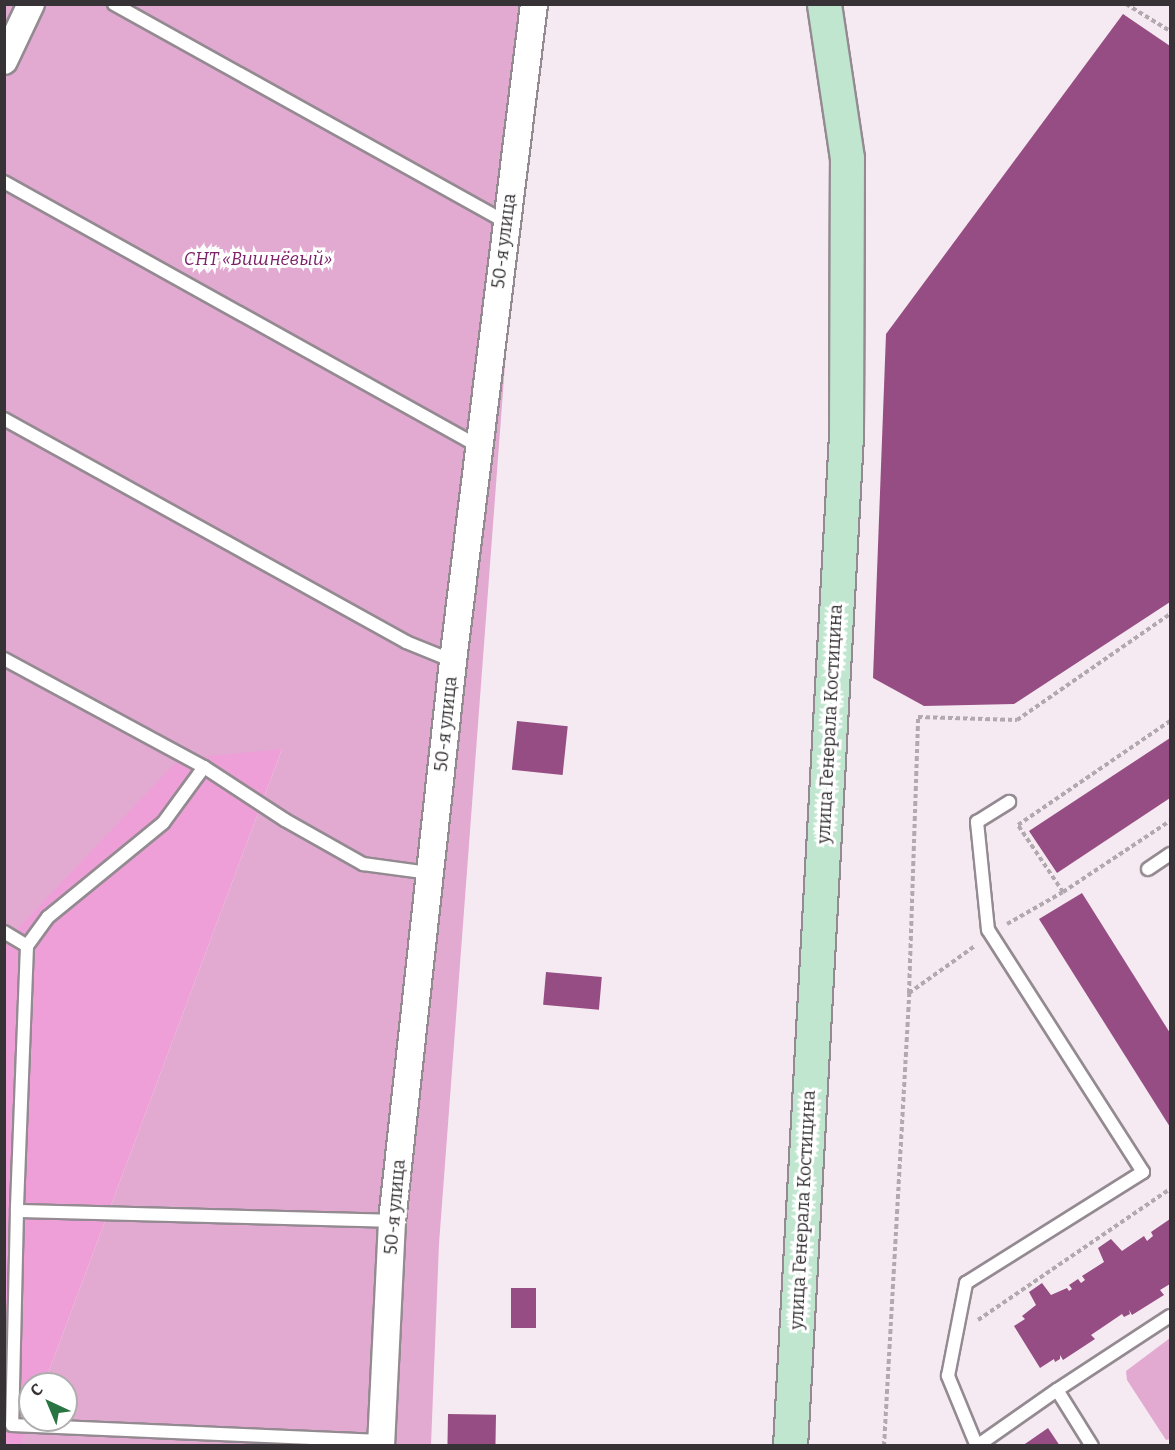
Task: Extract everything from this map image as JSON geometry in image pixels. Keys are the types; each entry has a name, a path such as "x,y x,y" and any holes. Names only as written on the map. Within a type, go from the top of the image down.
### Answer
{"street":[{"path":"4,61 31,4"},
{"name":"50-я улица","path":"381,1443 392,1221 478,446 534,4"},
{"name":"улица Генерала Костицина","path":"790,1446 846,436 847,158 824,4"}],"lane":[{"path":"114,4 506,222"},
{"path":"4,182 478,446"},
{"path":"4,418 406,642 453,661"},
{"path":"4,659 204,767 285,820 363,864 430,873"},
{"path":"204,767 163,823 48,917 27,945 12,1425 381,1443"},
{"path":"1009,802 977,822 988,930 1143,1172 966,1283 948,1376 976,1445 1170,1316"},
{"path":"1148,869 1170,854"},
{"path":"4,932 27,945"},
{"path":"17,1211 392,1221"},
{"path":"1057,1390 1092,1446"}],"path":[{"path":"1126,4 1170,31"},
{"path":"884,1446 909,993 918,717 1017,720 1170,614"},
{"path":"1063,892 1018,825 1170,721"},
{"path":"909,993 992,934 1063,892 1170,821"},
{"path":"975,1325 979,1318 1170,1189"}],"green space":[{"name":"СНТ «Вишнёвый»","path":"5,5 532,5 439,1244 431,1445 21,1445 26,1432 78,1432 78,1372 48,1372 282,749 5,943"},
{"path":"1170,1338 1170,1439 1166,1440 1127,1380 1126,1371"}],"shaded area":[{"path":"282,749 48,1372 18,1372 18,1432 26,1432 21,1446 4,1445 4,943 179,759"}],"building":[{"path":"1123,14 1170,46 1170,602 1014,704 924,706 873,678 886,334"},
{"path":"517,721 568,726 563,775 512,770"},
{"path":"1170,738 1170,798 1057,873 1029,831"},
{"path":"1082,893 1170,1033 1170,1127 1039,919"},
{"path":"546,972 602,977 599,1010 543,1005"},
{"path":"1170,1219 1170,1284 1160,1290 1164,1295 1132,1315 1129,1310 1130,1314 1124,1317 1122,1314 1091,1335 1095,1339 1063,1360 1060,1355 1060,1359 1055,1362 1054,1359 1040,1368 1014,1326 1025,1319 1022,1316 1036,1305 1029,1292 1042,1283 1051,1295 1067,1288 1069,1291 1072,1289 1069,1285 1078,1279 1081,1283 1085,1280 1082,1276 1104,1262 1098,1248 1111,1239 1122,1251 1144,1236 1147,1241 1153,1236 1151,1232"},
{"path":"511,1288 536,1288 536,1328 511,1328"},
{"path":"448,1414 496,1415 495,1446 447,1446"},
{"path":"1048,1428 1060,1446 1022,1446"}]}
